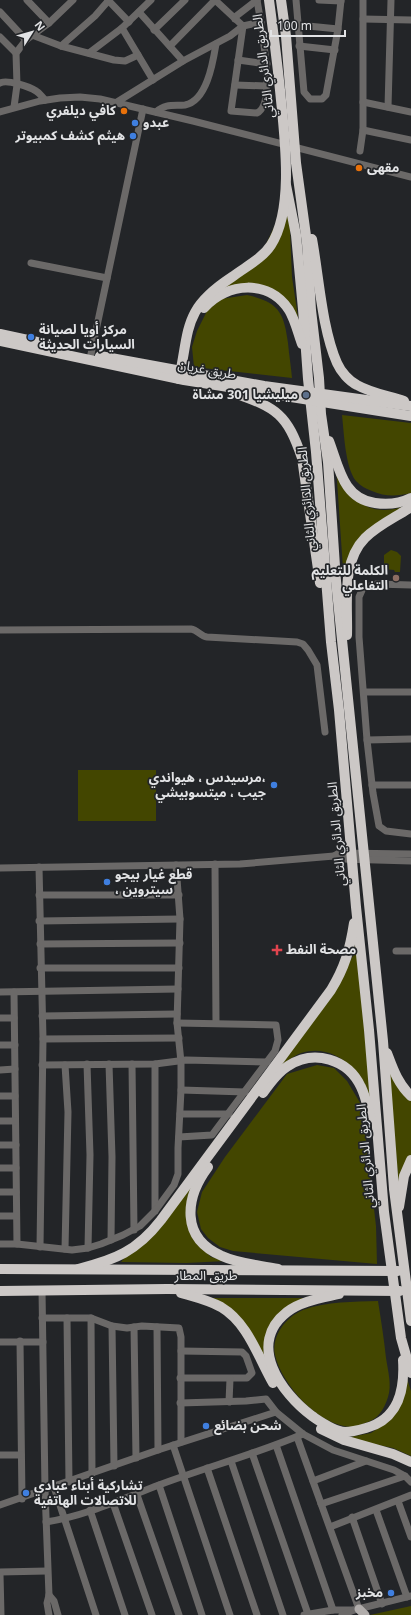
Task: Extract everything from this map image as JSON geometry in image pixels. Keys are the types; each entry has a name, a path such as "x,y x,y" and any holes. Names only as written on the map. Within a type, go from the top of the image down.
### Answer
{"highway":[{"name":"الطريق الدائري الثاني","path":"269,0 289,130"},
{"name":"الطريق الدائري الثاني","path":"281,0 286,36 289,130"},
{"path":"289,130 291,163 307,243 311,310 319,378 318,417"},
{"path":"182,375 186,335 196,307 219,285 261,257 270,246 280,228 286,185 291,163"},
{"path":"286,185 296,235 308,379 318,417 344,482 348,489 356,496 371,503 388,505 411,498"},
{"path":"301,208 312,240 325,318 331,347 337,364 347,378 357,385 411,405"},
{"path":"182,375 188,346 198,316 209,302 219,295 236,288 249,287 263,289 273,293 282,301 294,320 306,357"},
{"name":"طريق غريان","path":"0,334 182,375 208,384 411,416"},
{"name":"طريق غريان","path":"0,341 182,375 411,405"},
{"path":"208,384 265,405 281,416 290,427 302,458 313,539 330,642"},
{"name":"الطريق الدائري الثاني","path":"318,417 330,642 340,725 389,1252 401,1338"},
{"name":"الطريق الدائري الثاني","path":"318,417 328,462 336,581 383,1041 397,1220 411,1321"},
{"path":"346,668 348,582 349,569 354,556 360,544 366,537 378,527 411,507"},
{"path":"78,1269 100,1264 124,1254 138,1245 150,1234 331,990 347,959 351,944 356,907"},
{"path":"383,1041 394,1073 400,1084 411,1096"},
{"path":"278,1269 235,1261 222,1257 210,1250 196,1235 192,1228 190,1215 190,1203 199,1181 270,1084 287,1066 309,1057 320,1057 332,1060 344,1066 361,1086 378,1143"},
{"path":"397,1220 404,1176 411,1160"},
{"name":"طريق المطار","path":"0,1269 278,1269 411,1271"},
{"path":"167,1289 207,1300 222,1308 234,1317 244,1330 284,1398 312,1424 336,1437 365,1447 393,1454 411,1462"},
{"name":"طريق المطار","path":"0,1291 167,1289 411,1291"},
{"path":"353,1290 297,1306 288,1311 274,1326 268,1346 270,1363 284,1388 296,1402 319,1421 344,1432 361,1430 386,1419 401,1395 404,1370 401,1338"},
{"path":"401,1338 411,1373"}],"street":[{"path":"26,0 49,23"},
{"path":"89,53 122,28 151,0"},
{"path":"154,30 185,0"},
{"path":"170,46 215,0 243,26"},
{"path":"235,19 235,17 257,0 267,64 264,104 261,111 257,112 231,111 243,26"},
{"path":"296,0 304,92 310,99 322,99 326,97 335,50 341,1 318,0"},
{"path":"360,151 363,130 363,0"},
{"path":"388,107 392,20 391,0"},
{"path":"14,107 17,84 16,54 26,40 49,23 69,1"},
{"path":"61,46 112,1 129,22"},
{"path":"0,12 26,40"},
{"path":"139,12 183,61"},
{"path":"363,19 411,20"},
{"path":"117,102 183,61 230,36 243,26 261,22"},
{"path":"298,25 338,29"},
{"path":"122,28 153,80"},
{"path":"32,35 61,46 122,61 138,55"},
{"path":"0,37 16,54"},
{"path":"156,112 166,105 187,104 199,96 212,71 216,44"},
{"path":"299,46 335,50"},
{"path":"238,60 267,64"},
{"path":"0,83 4,81 29,87 38,92 45,100"},
{"path":"235,85 266,86"},
{"path":"0,112 14,107 45,100 80,97 117,102 411,177"},
{"path":"363,102 411,112"},
{"path":"91,354 143,109"},
{"path":"363,130 411,140"},
{"path":"31,263 107,278"},
{"path":"411,585 376,584 365,587 358,597 367,740 372,785 379,826 386,831 411,834"},
{"path":"0,630 195,629 202,636 207,638 297,642 303,644 317,665 325,732"},
{"path":"364,692 411,692"},
{"path":"367,740 411,738"},
{"path":"372,785 411,785"},
{"path":"0,868 240,864 334,856 339,853 411,861"},
{"path":"376,857 411,854"},
{"path":"0,1244 17,1244 72,1250 88,1248 111,1240 134,1230 155,1211 176,1180 178,1174 181,1062 177,1014 180,919 176,864"},
{"path":"215,864 216,1023"},
{"path":"39,867 40,968 43,1039 40,1247"},
{"path":"39,895 179,896"},
{"path":"39,921 180,919"},
{"path":"40,944 180,943"},
{"path":"396,951 411,951"},
{"path":"40,968 179,968"},
{"path":"0,992 178,989"},
{"path":"14,992 17,1244"},
{"path":"42,1016 177,1014"},
{"path":"0,1018 14,1018"},
{"path":"178,1023 276,1025 277,1047 212,1136 179,1137"},
{"path":"43,1039 179,1038"},
{"path":"0,1045 15,1045"},
{"path":"42,1065 155,1064 181,1062 186,1060 267,1062"},
{"path":"87,1064 90,1201 88,1248"},
{"path":"110,1064 112,1157 111,1240"},
{"path":"132,1064 134,1230"},
{"path":"155,1064 155,1211"},
{"path":"65,1065 68,1112 65,1249"},
{"path":"0,1070 15,1069"},
{"path":"181,1090 245,1092"},
{"path":"0,1096 15,1096"},
{"path":"180,1114 229,1114"},
{"path":"0,1120 15,1120"},
{"path":"0,1145 16,1145"},
{"path":"0,1168 16,1168"},
{"path":"0,1192 16,1192"},
{"path":"0,1216 16,1216"},
{"path":"42,1290 45,1490 49,1595 47,1603 49,1615"},
{"path":"42,1318 91,1318 112,1326 181,1329 181,1442"},
{"path":"67,1318 69,1482"},
{"path":"91,1318 92,1473"},
{"path":"112,1326 114,1466"},
{"path":"134,1327 136,1458"},
{"path":"157,1327 158,1450"},
{"path":"20,1341 22,1499"},
{"path":"0,1342 43,1342"},
{"path":"180,1378 247,1378 252,1373 246,1356 242,1352 181,1351"},
{"path":"229,1402 230,1379"},
{"path":"180,1403 229,1402 266,1399 276,1412 300,1436 333,1450 394,1470 405,1476 411,1482"},
{"path":"0,1506 181,1442 276,1412"},
{"path":"46,1522 64,1519 136,1495 184,1476 300,1436"},
{"path":"300,1436 313,1481 359,1612"},
{"path":"173,1445 230,1615"},
{"path":"276,1445 333,1610"},
{"path":"252,1453 306,1615 333,1610 359,1612"},
{"path":"0,1455 21,1455"},
{"path":"231,1461 283,1615"},
{"path":"313,1481 366,1461"},
{"path":"207,1468 257,1615"},
{"path":"321,1504 405,1476"},
{"path":"159,1485 202,1615"},
{"path":"54,1487 96,1615"},
{"path":"136,1495 179,1615"},
{"path":"330,1526 352,1517 376,1510 411,1495"},
{"path":"398,1501 411,1537"},
{"path":"113,1502 152,1615"},
{"path":"90,1510 125,1615"},
{"path":"342,1615 359,1612 409,1597 376,1510"},
{"path":"352,1517 382,1604"},
{"path":"1,1615 0,1573 48,1571"},
{"path":"49,1595 54,1601 58,1614"}],"shaded area":[{"path":"286,202 290,230 292,277 299,324 267,288 215,293 257,263"},
{"path":"247,295 266,301 273,305 282,316 288,343 292,378 194,367 192,347 197,331 207,311 221,299"},
{"path":"342,415 411,423 411,493 387,495 377,493 356,481 352,475 347,458"},
{"path":"336,466 355,495 366,506 381,510 402,507 363,536 347,571 343,569"},
{"path":"391,550 397,552 401,556 400,572 384,569 384,555"},
{"path":"78,770 156,770 156,821 78,821"},
{"path":"356,939 371,1102 362,1080 355,1070 336,1056 325,1052 313,1051 301,1053 277,1068 344,971 353,956"},
{"path":"388,1062 411,1097 411,1156 399,1189"},
{"path":"317,1065 334,1068 347,1081 362,1106 376,1226 377,1264 233,1251 220,1247 208,1238 201,1229 197,1212 202,1192 225,1157 287,1074"},
{"path":"197,1177 189,1197 196,1242 211,1257 227,1261 186,1263 121,1262"},
{"path":"212,1298 311,1298 280,1314 268,1364"},
{"path":"378,1301 389,1378 390,1388 388,1397 382,1410 373,1420 354,1427 339,1425 327,1420 315,1412 294,1391 285,1379 279,1367 275,1355 275,1341 281,1328 286,1322 291,1317 303,1310 331,1303"},
{"path":"405,1372 411,1391 411,1456 393,1448 345,1438 371,1433 389,1421"},
{"path":"411,1606 411,1615 370,1615"}],"place":[{"name":"كافي ديلفري","path":"124,111"},
{"name":"عبدو","path":"135,123"},
{"name":"هيثم كشف كمبيوتر","path":"133,136"},
{"name":"مقهى","path":"359,168"},
{"name":"مركز أويا لصيانة السيارات الحديثة","path":"31,337"},
{"name":"ميليشيا 301 مشاة","path":"306,395"},
{"name":"الكلمة للتعليم التفاعلي","path":"396,578"},
{"name":"مرسيدس ، هيواندي، جيب ، ميتسوبيشي","path":"274,785"},
{"name":"قطع غيار بيجو ، سيتروين","path":"107,882"},
{"name":"مصحة النفط","path":"277,950"},
{"name":"شحن بضائع","path":"206,1426"},
{"name":"تشاركية أبناء عبادي للاتصالات الهاتفية","path":"26,1493"},
{"name":"مخبز","path":"391,1593"}]}
